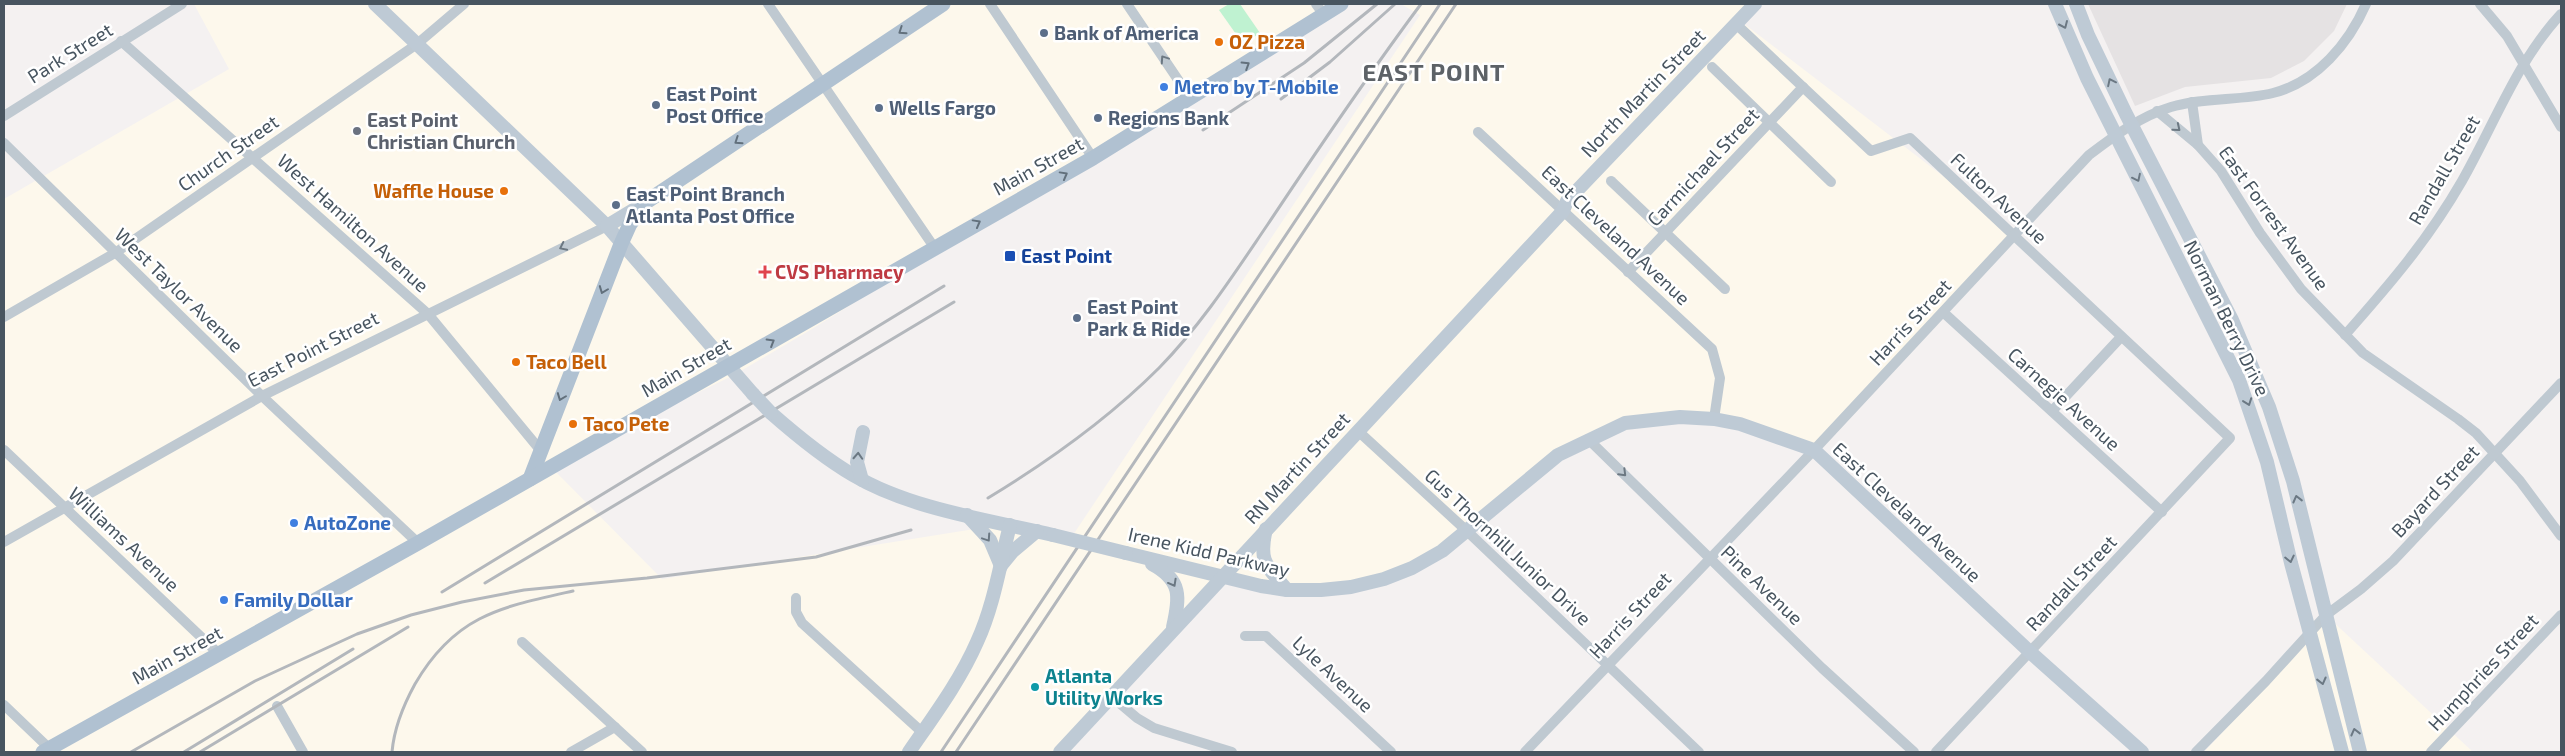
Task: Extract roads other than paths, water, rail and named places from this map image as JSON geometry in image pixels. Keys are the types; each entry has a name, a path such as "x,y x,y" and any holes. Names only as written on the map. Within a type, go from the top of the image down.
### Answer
{"main road":[{"name":"Irene Kidd Parkway","path":"375,4 607,226 771,413 821,454 862,480 921,503 1221,577 1287,590 1321,590 1351,587 1384,579 1412,568 1436,554 1468,532 1538,469 1558,455 1588,439 1625,423 1680,417 1714,419"},
{"name":"East Point Street","path":"607,226 943,4"},
{"name":"Main Street","path":"47,750 418,543 1093,158 1191,99 1320,9 1341,4"},
{"name":"North Martin Street","path":"1563,211 1567,200 1755,4"},
{"name":"Norman Berry Drive","path":"2055,4 2079,61 2239,380 2267,462 2291,563 2342,752"},
{"name":"Norman Berry Drive","path":"2076,4 2088,35 2132,126 2232,320 2269,407 2293,480 2360,752"},
{"name":"East Point Street","path":"530,479 621,244 630,224 646,202"},
{"name":"RN Martin Street","path":"1060,752 1563,211"},
{"name":"East Cleveland Avenue","path":"1714,419 1755,428 1814,450 2030,652 2142,752"},
{"path":"862,480 857,462 863,432"},
{"path":"967,514 990,540 1001,566"},
{"path":"909,752 962,672 978,642 1001,566 1010,525"},
{"path":"1267,528 1261,550 1264,559 1287,590"},
{"path":"1001,566 1012,552 1037,531"},
{"path":"1131,554 1165,571 1174,583 1178,603 1172,630"}],"street":[{"name":"Park Street","path":"4,116 182,4"},
{"name":"Church Street","path":"4,318 115,253 417,44 464,4"},
{"path":"768,4 934,247"},
{"path":"990,4 1093,158"},
{"path":"1127,4 1191,99"},
{"name":"Harris Street","path":"1525,752 1814,450 2089,155 2116,134 2157,111 2192,102 2272,93 2297,84 2322,66 2344,44 2366,4"},
{"path":"2480,4 2507,36 2561,127"},
{"name":"Randall Street","path":"2345,335 2390,286 2432,230 2463,180 2536,45 2561,14"},
{"name":"Fulton Avenue","path":"1736,24 1871,151 1910,138 2230,438"},
{"name":"West Hamilton Avenue","path":"121,41 428,314 540,451"},
{"path":"1712,67 1830,182"},
{"name":"Carmichael Street","path":"1628,272 1803,87"},
{"name":"East Forrest Avenue","path":"2192,102 2198,145"},
{"name":"East Forrest Avenue","path":"2157,111 2198,145 2221,171 2260,233 2301,289 2363,353 2458,419 2495,453 2520,481 2561,536"},
{"name":"East Cleveland Avenue","path":"1478,132 1712,349 1720,378 1714,419"},
{"name":"West Taylor Avenue","path":"4,143 262,396 418,543"},
{"path":"1611,181 1725,289"},
{"name":"East Point Street","path":"4,542 262,396 607,226"},
{"name":"Carnegie Avenue","path":"1943,312 2162,512"},
{"path":"2052,411 2121,337"},
{"name":"Bayard Street","path":"2196,752 2326,615 2394,561 2561,383"},
{"name":"Gus Thornhill Junior Drive","path":"1358,431 1468,532 1699,752"},
{"name":"Randall Street","path":"1936,752 2230,438"},
{"name":"Pine Avenue","path":"1588,439 1709,558 1914,752"},
{"name":"Williams Avenue","path":"4,450 220,654"},
{"path":"796,598 796,612 802,623 923,733"},
{"name":"Humphries Street","path":"2431,752 2561,615"},
{"name":"Lyle Avenue","path":"1245,636 1266,636 1391,752"},
{"path":"522,642 642,752"},
{"path":"1111,696 1137,718 1154,728 1232,752"},
{"path":"4,705 47,750"},
{"path":"276,706 303,752"},
{"path":"571,752 615,727"}],"railway":[{"path":"1203,130 1304,63 1377,4"},
{"path":"1281,99 1330,62 1395,4"},
{"path":"988,498 1055,454 1099,422 1140,387 1175,351 1230,280 1343,112 1421,4"},
{"path":"941,752 1440,4"},
{"path":"956,752 1456,4"},
{"path":"442,592 944,286"},
{"path":"485,583 954,302"},
{"path":"131,752 255,681 357,634 411,615 462,602 524,590 647,578 816,557 911,530"},
{"path":"392,752 403,708 415,684 430,661 446,643 464,628 502,609 573,591"},
{"path":"200,752 408,627"},
{"path":"184,752 353,649"}],"place":[{"name":"Bank of America","path":"1044,33"},
{"name":"OZ Pizza","path":"1219,42"},
{"name":"Metro by T-Mobile","path":"1164,87"},
{"name":"East Point Post Office","path":"656,105"},
{"name":"Wells Fargo","path":"879,108"},
{"name":"Regions Bank","path":"1098,118"},
{"name":"East Point Christian Church","path":"357,131"},
{"name":"Waffle House","path":"504,191"},
{"name":"East Point Branch Atlanta Post Office","path":"616,205"},
{"name":"East Point","path":"1010,256"},
{"name":"CVS Pharmacy","path":"765,272"},
{"name":"East Point Park & Ride","path":"1077,318"},
{"name":"Taco Bell","path":"516,362"},
{"name":"Taco Pete","path":"573,424"},
{"name":"AutoZone","path":"294,523"},
{"name":"Family Dollar","path":"224,600"},
{"name":"Atlanta Utility Works","path":"1035,687"}],"district":[{"name":"EAST POINT","path":"1434,73"}]}
